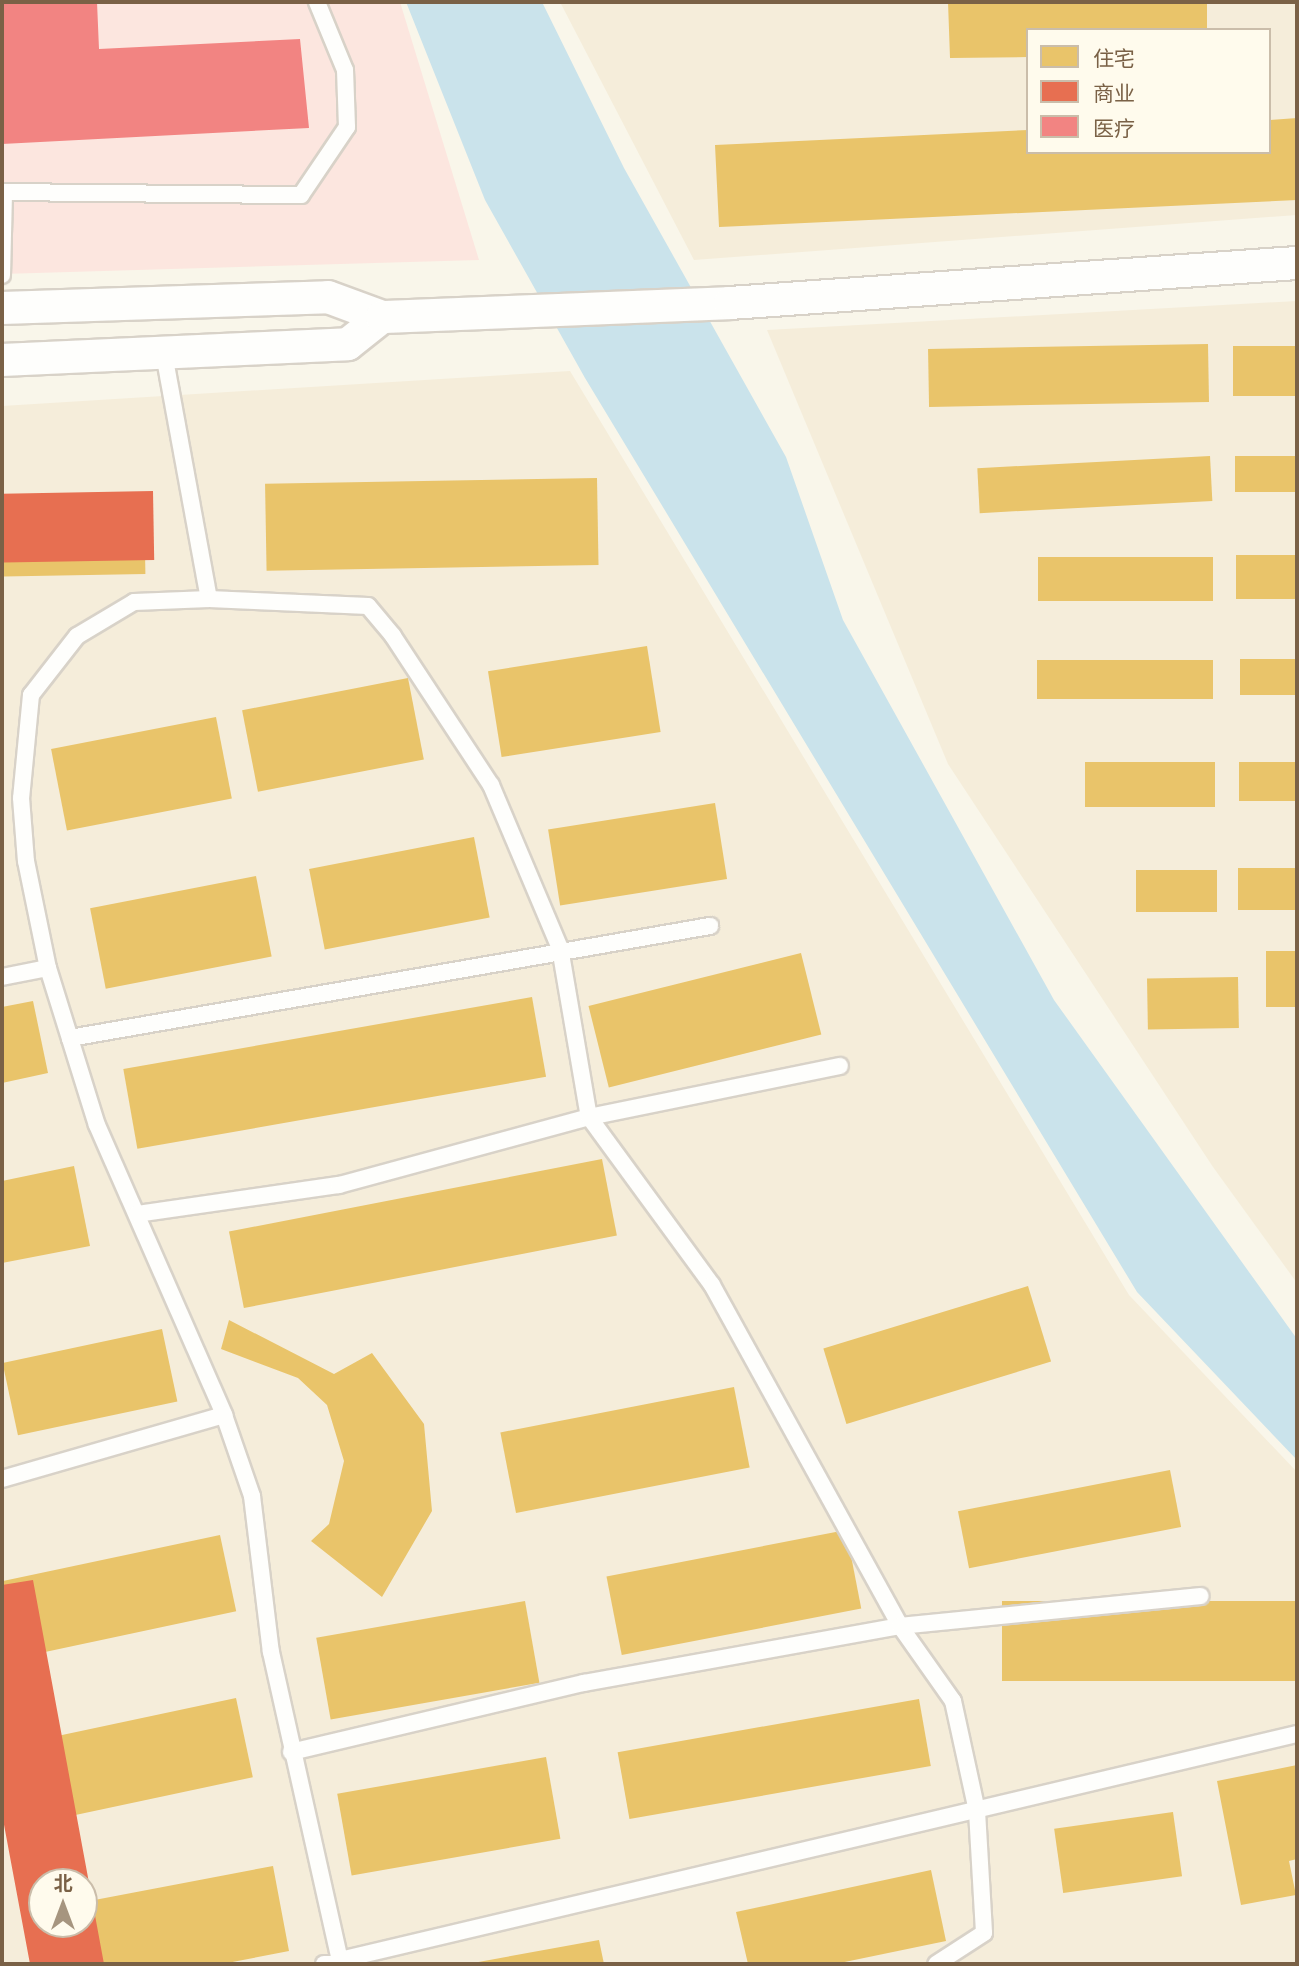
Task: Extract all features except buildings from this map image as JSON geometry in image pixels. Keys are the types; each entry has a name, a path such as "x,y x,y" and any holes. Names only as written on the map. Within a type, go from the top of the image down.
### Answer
{"street":[{"path":"2,308 328,297 382,317 579,312 1297,263"},
{"path":"2,360 348,344 382,317"}],"lane":[{"path":"2,275 3,192 301,195 347,127 345,70 317,2"},
{"path":"164,354 209,599"},
{"path":"936,1964 984,1933 977,1811 953,1701 900,1626 712,1285 589,1117 560,948 491,785 368,606 209,599 134,602 77,636 31,695 21,798 26,861 48,968 97,1125 225,1415 251,1496 291,1752 336,1963 977,1811 1297,1734"},
{"path":"70,1038 560,948 710,926"},
{"path":"2,977 48,968"},
{"path":"137,1214 339,1185 589,1117 840,1066"},
{"path":"2,1479 225,1415"},
{"path":"291,1752 584,1683 900,1626 1201,1596"}],"shaded area":[{"path":"2,2 400,2 479,260 2,274"},
{"path":"560,2 1297,2 1297,215 694,260"},
{"path":"1297,301 1297,1283 1213,1167 948,764 767,330"},
{"path":"570,371 1129,1295 1297,1472 1297,1964 2,1964 2,406"}],"water":[{"path":"406,2 542,2 624,168 786,457 843,620 1054,1000 1297,1339 1297,1460 1137,1292 585,378 485,200"}]}
